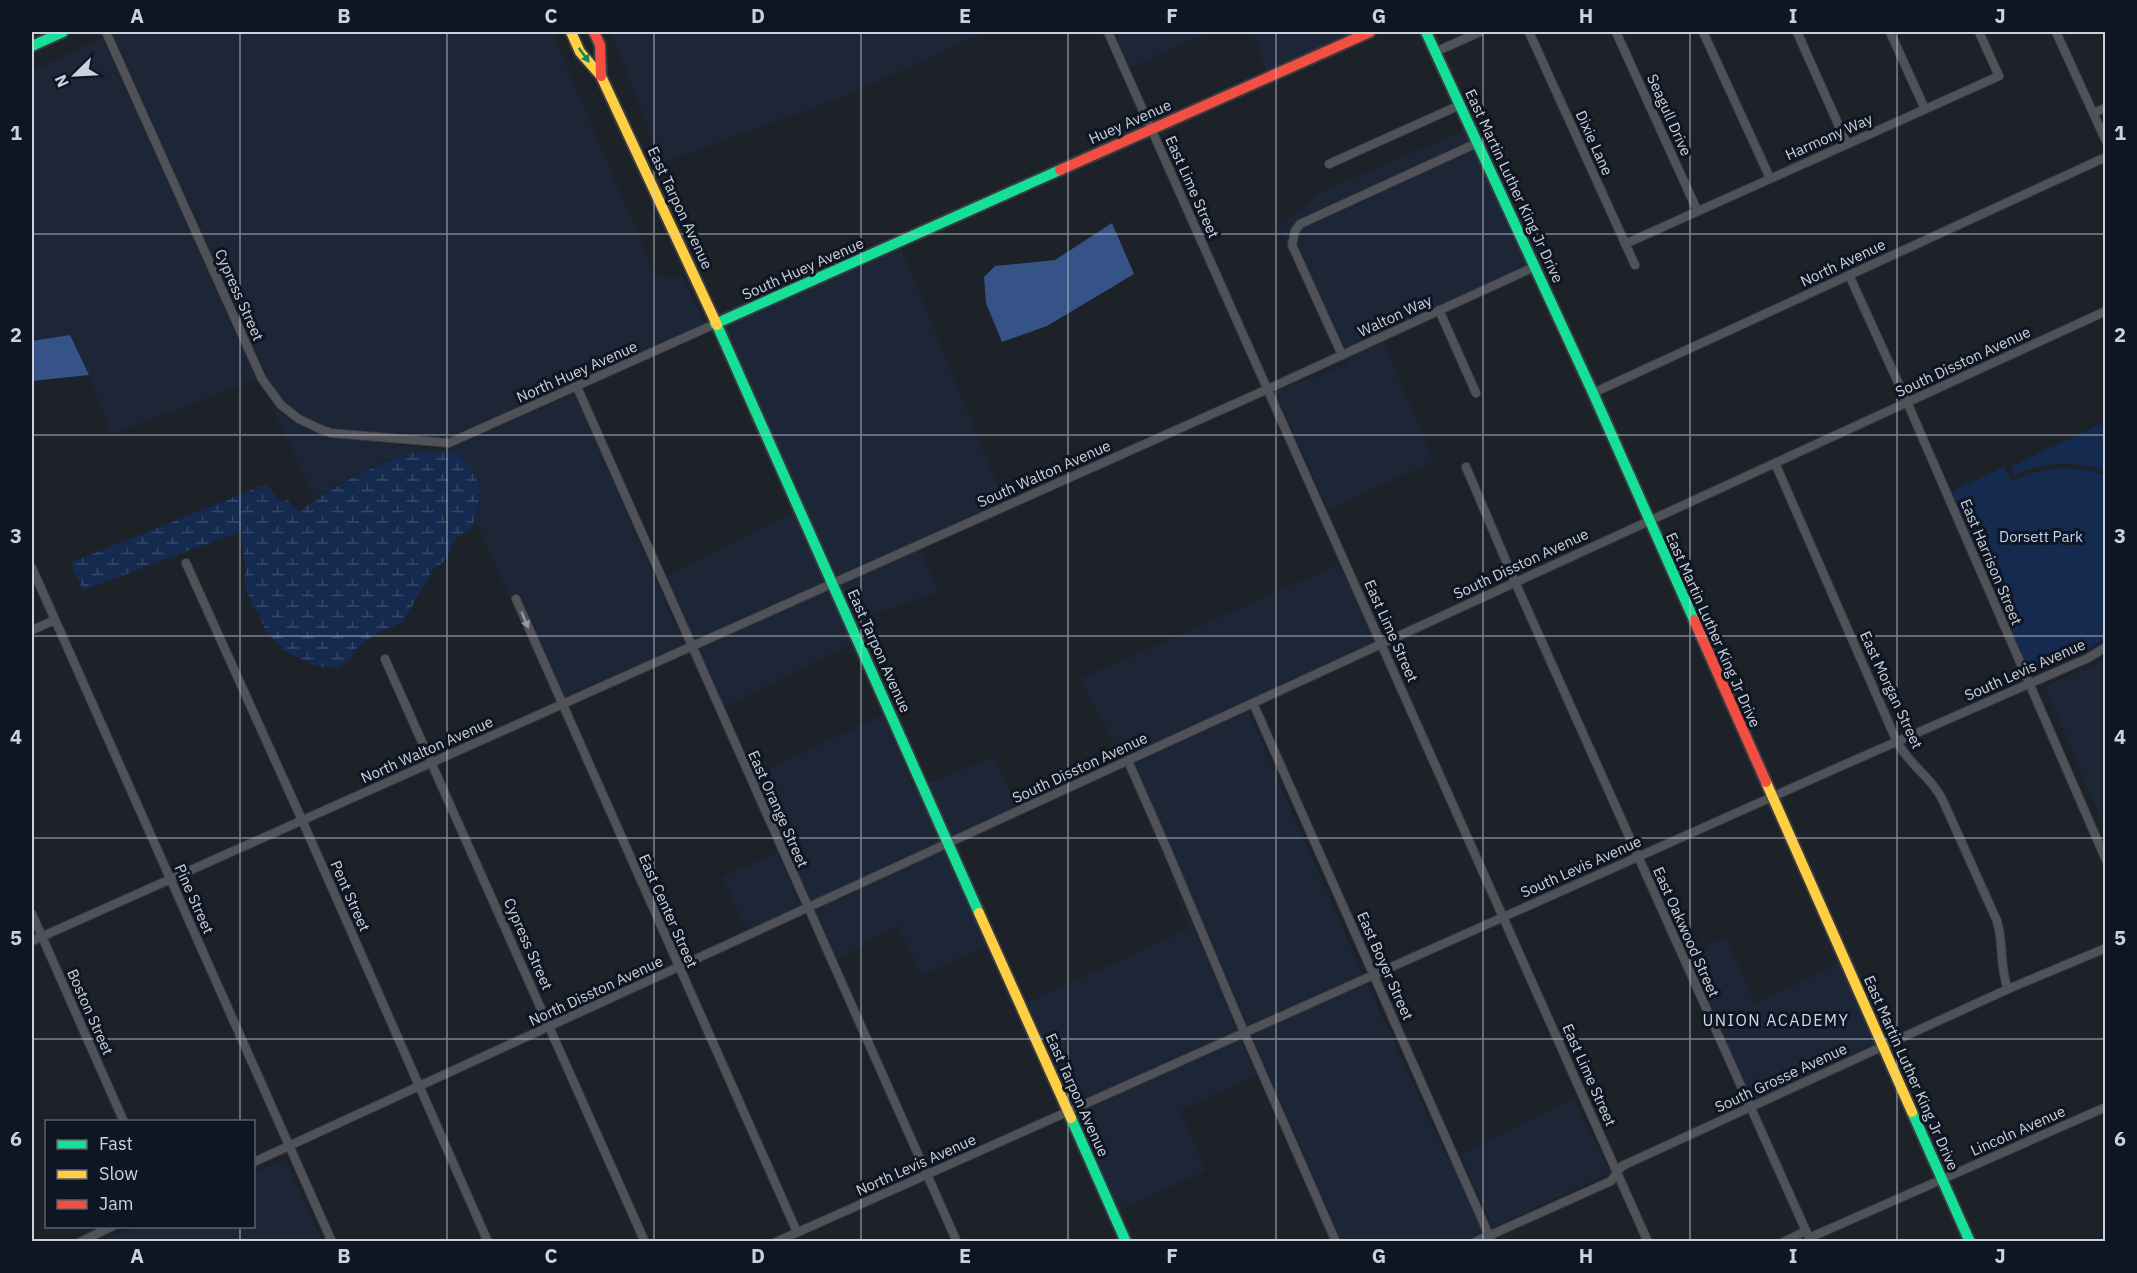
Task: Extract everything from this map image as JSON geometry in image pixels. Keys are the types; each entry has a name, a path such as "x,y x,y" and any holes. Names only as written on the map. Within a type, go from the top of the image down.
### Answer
{"main road":[{"path":"32,46 63,32"},
{"name":"East Tarpon Avenue","path":"571,32 580,52 600,76 654,187 1126,1242"},
{"name":"East Tarpon Avenue","path":"594,32 600,45 600,76"},
{"name":"Huey Avenue","path":"903,240 1370,32"},
{"name":"East Martin Luther King Jr Drive","path":"1426,32 1593,393 1970,1242"},
{"name":"South Huey Avenue","path":"715,324 903,240"}],"street":[{"name":"Cypress Street","path":"106,32 262,379 278,402 299,419 331,433 449,443"},
{"name":"East Lime Street","path":"1108,32 1648,1242"},
{"path":"1435,52 1480,32"},
{"name":"Dixie Lane","path":"1529,32 1635,265"},
{"name":"Seagull Drive","path":"1616,32 1697,210"},
{"path":"1703,32 1770,178"},
{"path":"1797,32 1847,144"},
{"path":"1890,32 1925,109"},
{"name":"Harmony Way","path":"1625,244 1999,76 1979,32"},
{"path":"2056,32 2106,141"},
{"path":"1329,164 1460,105"},
{"path":"2093,113 2106,108"},
{"path":"1342,355 1292,245 1294,231 1300,224 1477,143"},
{"name":"North Avenue","path":"1593,393 2106,158"},
{"name":"Walton Way","path":"1268,389 1534,267"},
{"name":"East Harrison Street","path":"1850,275 2106,860"},
{"path":"1439,310 1476,393"},
{"name":"South Disston Avenue","path":"948,843 2106,311"},
{"name":"North Huey Avenue","path":"449,443 715,324"},
{"name":"East Orange Street","path":"577,387 957,1242"},
{"name":"South Walton Avenue","path":"832,583 1268,389"},
{"name":"East Morgan Street","path":"1774,463 1897,742 1907,759 1935,786 1997,921 2002,973 2008,989"},
{"name":"East Oakwood Street","path":"1466,468 1809,1237"},
{"name":"Pent Street","path":"186,563 488,1242"},
{"name":"Pine Street","path":"32,568 332,1242"},
{"name":"North Walton Avenue","path":"32,941 832,583"},
{"name":"East Center Street","path":"516,599 797,1232"},
{"path":"32,630 55,620"},
{"name":"South Levis Avenue","path":"1067,1112 1772,797 2029,685 2088,658 2106,647"},
{"name":"Cypress Street","path":"385,659 645,1242"},
{"name":"East Boyer Street","path":"1253,703 1491,1238"},
{"path":"1128,761 1336,1242"},
{"name":"North Disston Avenue","path":"255,1162 948,843"},
{"name":"Boston Street","path":"32,914 123,1120"},
{"name":"South Grosse Avenue","path":"1475,1242 1491,1238 1611,1180 1622,1166 2008,989 2106,948"},
{"name":"Lincoln Avenue","path":"1783,1242 1809,1237 2106,1107"},
{"name":"North Levis Avenue","path":"776,1242 1067,1112"},
{"path":"80,1242 111,1228"}],"shaded area":[{"path":"112,32 552,32 656,276 673,279 682,275 705,324 448,438 332,428 302,415 282,398 267,377"},
{"path":"611,32 985,32 843,97 662,163"},
{"path":"1114,32 1208,32 1130,68"},
{"path":"1253,32 1358,32 1266,72"},
{"path":"102,37 256,379 111,435 89,375 70,335 32,341 32,71"},
{"path":"1465,130 1470,141 1298,219 1289,230 1287,245 1278,228 1320,192"},
{"path":"1474,150 1527,265 1345,348 1300,250 1299,232 1303,227"},
{"path":"1112,223 1134,274 1047,326 1002,342 986,303 984,277 995,266 1055,260"},
{"path":"901,247 1004,501 835,577 724,331 729,324"},
{"path":"70,335 89,375 32,381 32,341"},
{"path":"1383,341 1434,461 1443,457 1328,510 1275,391 1347,365 1344,359"},
{"path":"574,393 684,644 565,697 520,593 510,597 475,521 480,502 477,479 466,459 456,452 419,454 387,460 315,499 269,400 296,423 317,434 447,450"},
{"path":"794,512 825,581 694,639 667,576"},
{"path":"920,549 939,592 855,621 840,586"},
{"path":"1339,564 1375,641 1122,758 1080,679"},
{"path":"829,590 852,643 724,707 698,648"},
{"path":"2105,661 2105,830 2045,686"},
{"path":"1248,711 1363,974 1247,1025 1135,763"},
{"path":"882,715 914,788 917,787 941,841 811,901 755,775"},
{"path":"994,757 1017,806 951,836 928,783"},
{"path":"1132,783 1237,1030 1070,1105 1026,1003 1190,928"},
{"path":"943,850 988,945 921,976 898,926 837,959 815,910"},
{"path":"777,852 801,906 747,931 722,877"},
{"path":"1726,937 1755,1003 1840,963 1875,1045 1753,1101 1688,955"},
{"path":"1367,983 1483,1233 1463,1241 1342,1241 1251,1034"},
{"path":"1240,1039 1257,1076 1180,1110 1206,1171 1118,1210 1074,1114"},
{"path":"1573,1099 1611,1172 1493,1228 1460,1154"},
{"path":"285,1158 322,1241 101,1241 132,1228 255,1228 255,1172"}],"green space":[{"path":"2105,422 2105,471 2082,465 2059,464 2036,467 2013,475 2010,467"},
{"path":"414,452 419,454 456,452 465,460 472,469 479,488 475,519 471,530 457,536 448,558 432,571 403,622 374,635 357,648 348,661 339,668 317,666 284,651 266,632 259,615 252,606 244,580 246,571 242,531 83,590 70,563 266,484 281,502 286,499 299,511 354,477"},
{"name":"Dorsett Park","path":"2004,467 2011,481 2046,470 2069,468 2105,475 2105,638 2086,651 2035,674 2029,670 1952,491"}],"traffic: fast":[{"path":"32,46 63,32"},
{"path":"1426,32 1593,393 1694,620"},
{"path":"715,324 1060,170"},
{"path":"717,325 979,913"},
{"path":"1912,1112 1970,1242"},
{"path":"1071,1118 1126,1242"}],"traffic: slow":[{"path":"571,32 580,52 601,76 717,325"},
{"path":"1766,782 1912,1112"},
{"path":"979,913 1071,1118"}],"traffic: jam":[{"path":"594,32 600,45 601,76"},
{"path":"1060,170 1370,32"},
{"path":"1694,620 1766,782"}],"district":[{"name":"UNION ACADEMY","path":"1776,1020"}]}
